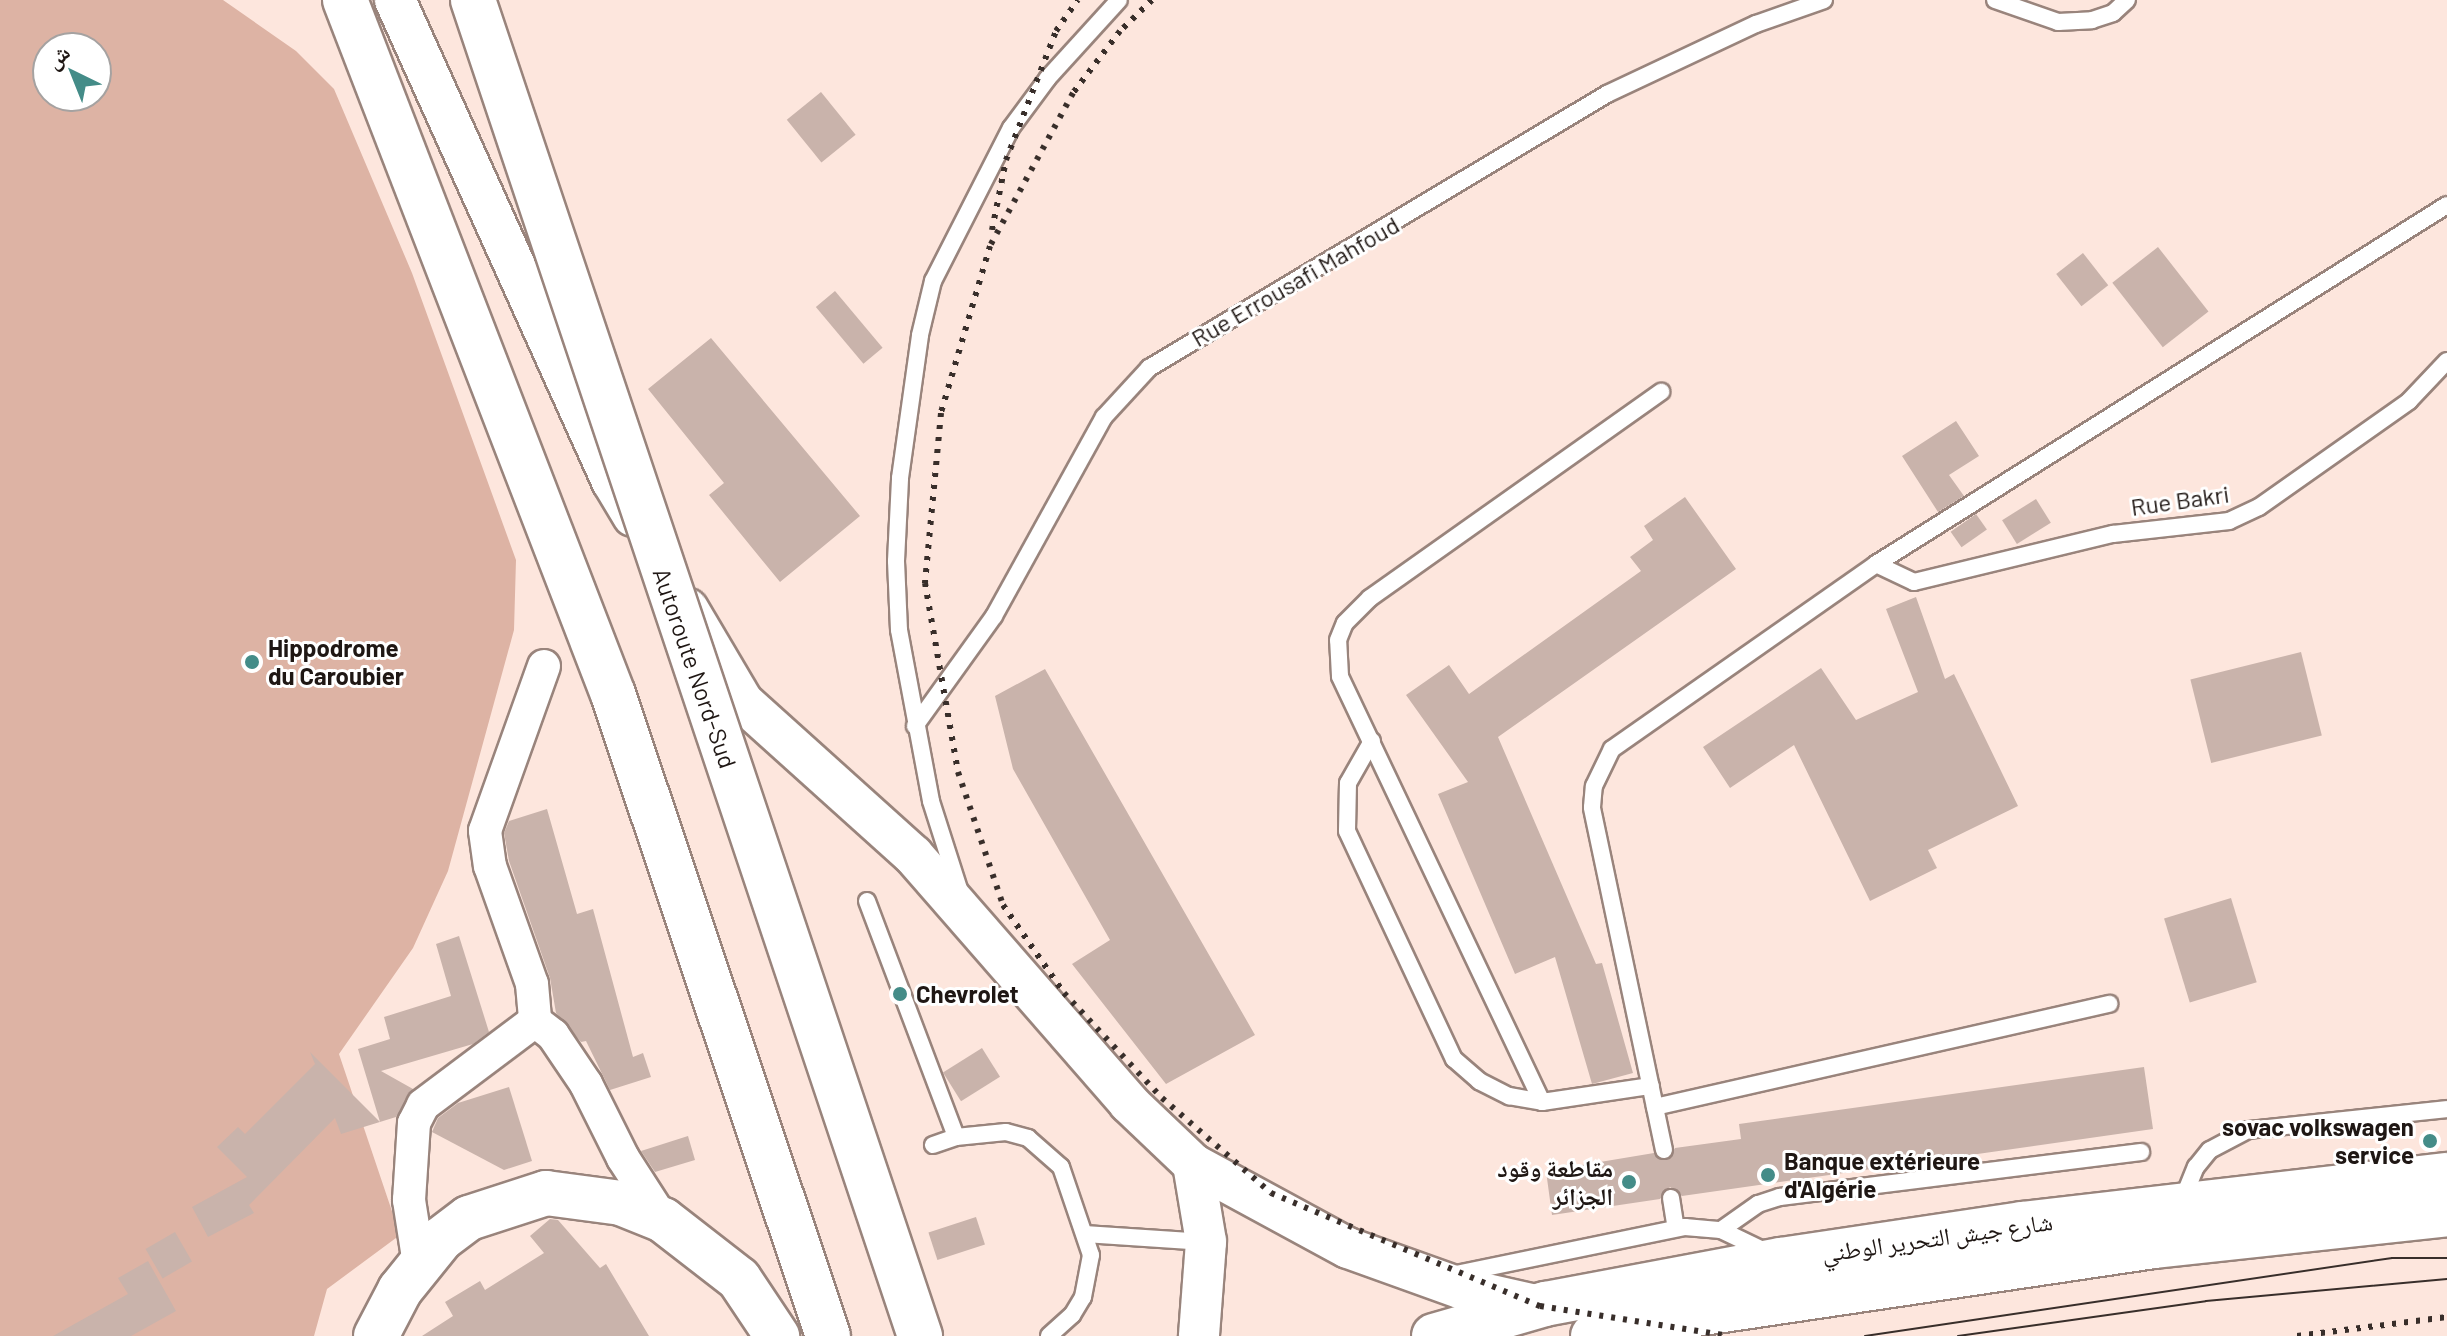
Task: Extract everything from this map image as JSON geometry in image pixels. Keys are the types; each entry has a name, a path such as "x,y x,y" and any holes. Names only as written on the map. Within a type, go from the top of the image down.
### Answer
{"highway":[{"path":"328,0 389,108"},
{"path":"345,0 613,694 828,1336"},
{"name":"Autoroute Nord-Sud","path":"473,0 920,1336"},
{"name":"شارع جيش التحرير الوطني","path":"1434,1336 1562,1314 1781,1260 2181,1206 2447,1175"},
{"path":"379,1326 419,1264 469,1218 546,1193 621,1203 663,1220 739,1279 777,1336"},
{"name":"شارع جيش التحرير الوطني","path":"1593,1336 1635,1323 2154,1246 2447,1214"}],"street":[{"path":"395,0 612,481 743,702 913,855 1129,1103 1193,1164 1348,1248 1432,1279 1562,1314"},
{"path":"544,666 485,831 490,866 532,984 535,1021 553,1035 586,1084 623,1158 663,1220"},
{"path":"419,1264 409,1200 414,1123 423,1105 535,1021"},
{"path":"1193,1164 1206,1242 1199,1336"}],"lane":[{"path":"969,917 931,801 899,630 896,561 904,449 933,281 1011,128 1048,78 1119,0"},
{"name":"Rue Errousafi Mahfoud","path":"915,726 994,616 1104,417 1149,368 1607,94 1756,24 1824,0"},
{"path":"1995,0 2058,22 2092,20 2113,13 2127,0"},
{"path":"1664,1150 1592,807 1600,766 1626,734 1876,564 2447,205"},
{"name":"Rue Bakri","path":"1876,564 1914,582 2113,534 2229,521 2259,507 2409,401 2447,361"},
{"path":"1542,1102 1372,741 1337,659 1338,640 1355,609 1661,392"},
{"path":"1372,741 1348,783 1347,831 1437,1030 1454,1059 1479,1081 1509,1096 1542,1102 1651,1086"},
{"path":"867,901 956,1137"},
{"path":"1655,1107 2109,1004"},
{"path":"2181,1206 2196,1167 2227,1138 2248,1130 2447,1109"},
{"path":"933,1145 956,1137 1006,1132 1046,1150 1061,1167 1091,1255 1083,1297 1072,1315 1049,1336"},
{"path":"1721,1230 1748,1209 1780,1197 2141,1152"},
{"path":"1671,1198 1676,1228"},
{"path":"1432,1279 1676,1228 1721,1230 1781,1260"},
{"path":"1085,1234 1206,1242"}],"shaded area":[{"name":"Hippodrome du Caroubier","path":"0,0 223,0 296,51 334,89 412,273 516,560 514,630 448,871 413,948 339,1054 400,1235 327,1289 314,1336 0,1336"}],"building":[{"path":"821,92 856,135 821,162 787,120"},
{"path":"2158,247 2208,312 2163,347 2112,283"},
{"path":"2083,253 2108,285 2081,306 2056,274"},
{"path":"835,291 883,348 863,364 816,307"},
{"path":"711,338 860,516 780,582 709,495 724,483 648,389"},
{"path":"1956,421 1979,456 1949,475 1964,496 1938,512 1902,456"},
{"path":"1685,497 1736,569 1498,737 1596,964 1602,963 1633,1073 1592,1084 1555,957 1515,974 1438,794 1468,782 1406,695 1449,665 1469,694 1641,571 1630,557 1653,540 1644,526"},
{"path":"2036,499 2051,523 2017,544 2002,520"},
{"path":"1976,514 1987,530 1962,547 1951,532"},
{"path":"1916,597 1945,679 1954,674 2018,806 1928,850 1937,868 1870,901 1794,745 1730,788 1703,747 1821,668 1856,720 1918,692 1886,609"},
{"path":"2301,652 2322,735 2211,763 2190,680"},
{"path":"1045,669 1255,1035 1166,1084 1072,964 1110,940 1013,769 995,696"},
{"path":"547,809 577,914 593,909 633,1057 643,1053 651,1077 610,1090 586,1041 581,1042 556,1013 550,978 509,861 504,833 509,821"},
{"path":"2231,898 2257,982 2190,1003 2164,918"},
{"path":"459,936 489,1032 473,1044 381,1071 413,1089 396,1117 380,1122 358,1049 390,1039 384,1017 451,996 436,944"},
{"path":"982,1048 1000,1077 961,1101 943,1072"},
{"path":"310,1052 380,1122 341,1134 335,1118 249,1205 254,1213 208,1237 192,1207 247,1177 217,1147 238,1127 245,1134 315,1064"},
{"path":"2144,1067 2153,1129 1682,1196 1670,1187 1660,1199 1552,1215 1546,1171 1654,1153 1667,1160 1675,1148 1741,1139 1739,1124"},
{"path":"509,1087 532,1161 504,1170 432,1132 438,1118 458,1103"},
{"path":"688,1136 695,1160 655,1172 641,1151"},
{"path":"976,1217 985,1245 937,1260 928,1232"},
{"path":"550,1219 558,1220 600,1268 606,1264 649,1336 422,1336 453,1316 445,1302 480,1281 485,1290 544,1253 530,1236"},
{"path":"175,1232 192,1261 163,1278 146,1249"},
{"path":"148,1261 176,1311 131,1336 53,1336 128,1294 118,1278"}],"tram line":[{"path":"1865,1336 2392,1258 2447,1258"},
{"path":"1958,1336 2206,1301 2447,1279"}],"railway":[{"path":"992,230 1006,160 1056,31 1078,0"},
{"path":"1152,0 1120,31 1073,93 990,246 941,413 925,583 958,772 1003,905 1064,993 1162,1098 1271,1193 1540,1306 1730,1336"},
{"path":"2297,1336 2447,1317"}],"place":[{"name":"Hippodrome du Caroubier","path":"252,662"},
{"name":"Chevrolet","path":"900,994"},
{"name":"sovac volkswagen service","path":"2430,1141"},
{"name":"Banque extérieure d'Algérie","path":"1768,1175"},
{"name":"مقاطعة وقود الجزائر","path":"1629,1182"}]}
